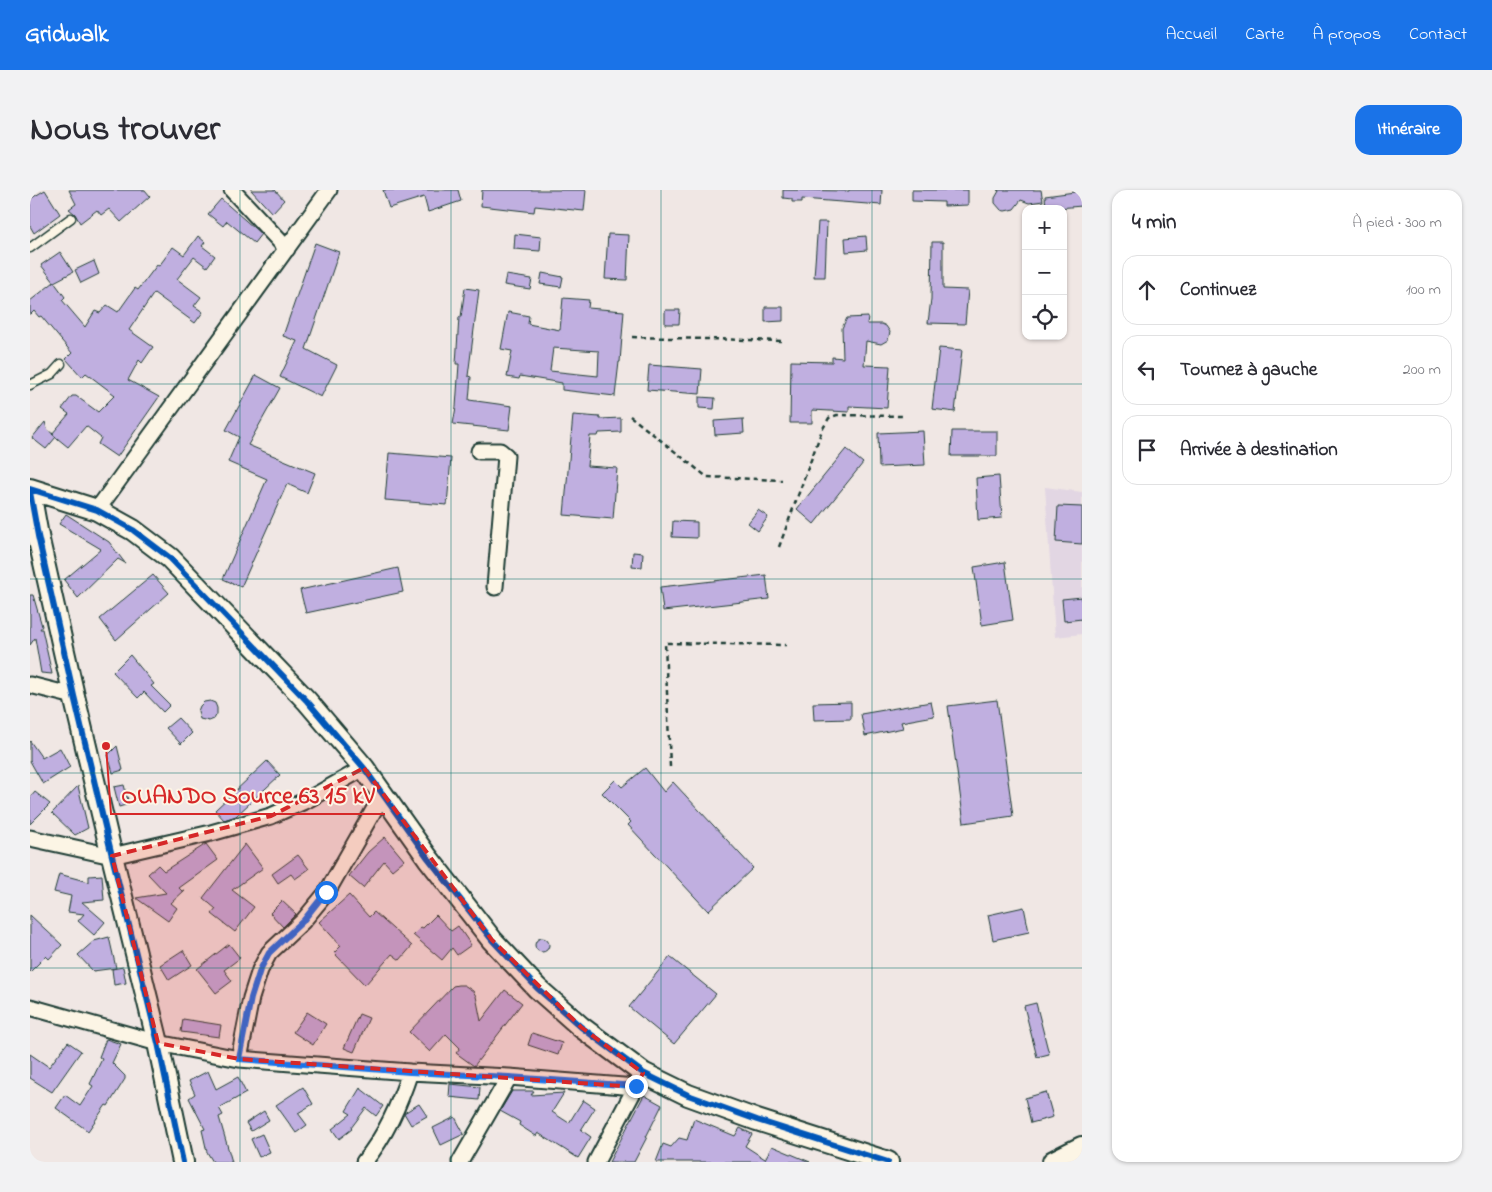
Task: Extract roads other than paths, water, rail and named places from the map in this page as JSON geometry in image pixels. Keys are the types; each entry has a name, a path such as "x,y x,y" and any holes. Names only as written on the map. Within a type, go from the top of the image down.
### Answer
{"main road":[{"path":"1054,1162 1082,1148"}],"street":[{"path":"232,190 287,249"},
{"path":"97,510 328,190"},
{"path":"479,451 500,451 506,456 495,588"},
{"path":"183,1162 158,1042 34,535 30,490 97,510 133,530 170,558 307,701 364,768 428,858 492,940 537,988 639,1080"},
{"path":"30,685 74,696"},
{"path":"30,838 112,856 212,833 271,816 308,800 364,768"},
{"path":"239,1059 251,998 260,970 269,953 303,921 326,892 383,794"},
{"path":"30,1008 158,1042 239,1059 410,1072 509,1077 639,1080 667,1086 706,1102 888,1162"},
{"path":"352,1162 368,1157 392,1118 410,1072"},
{"path":"460,1162 509,1077"},
{"path":"596,1162 639,1080"}],"lane":[{"path":"30,248 71,218"},
{"path":"30,385 52,374 62,364"}],"place":[{"name":"OUANDO Source 63 15 kV","path":"106,746"}]}
